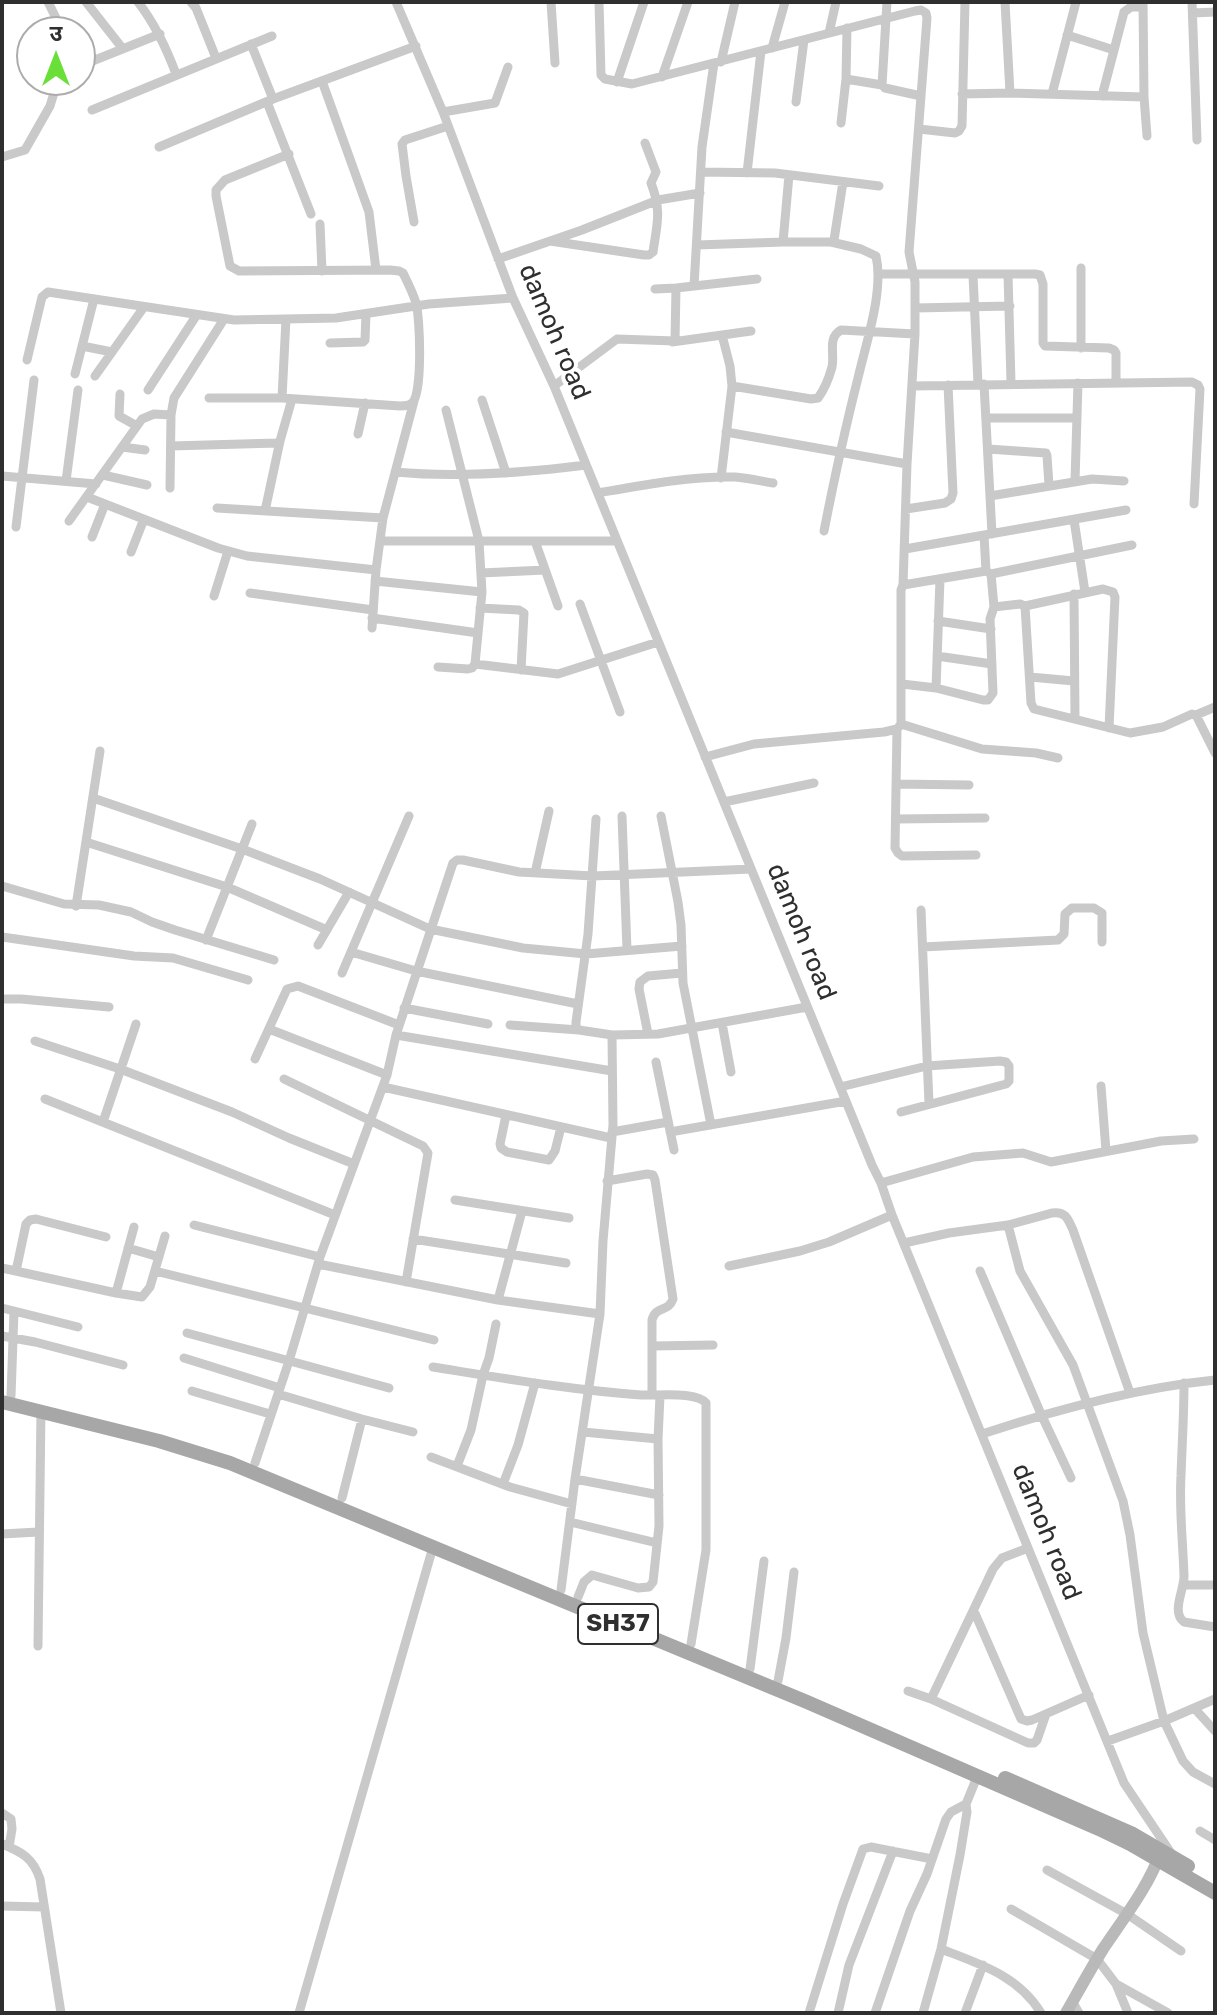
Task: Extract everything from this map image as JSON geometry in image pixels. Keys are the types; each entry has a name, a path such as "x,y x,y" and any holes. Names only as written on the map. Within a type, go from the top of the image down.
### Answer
{"main road":[{"name":"SH37","path":"5,1397 230,1463 807,1702 1215,1882"},
{"name":"SH37","path":"5,1397 205,1444 342,1498 1133,1834 1215,1893"}],"street":[{"path":"86,2 123,49"},
{"path":"138,2 160,34 176,74"},
{"name":"damoh road","path":"396,2 443,112 513,298 554,386 1124,1783 1168,1859"},
{"path":"551,2 555,63"},
{"path":"599,2 601,75 605,79 632,84 915,11 926,13 909,252 914,275 915,334 901,590 902,684 895,848 902,856 976,855"},
{"path":"617,82 644,2"},
{"path":"662,77 688,2"},
{"path":"694,286 701,172 717,62 735,2"},
{"path":"772,48 785,2"},
{"path":"829,33 836,2"},
{"path":"882,85 887,2"},
{"path":"919,129 955,133 962,126 965,2"},
{"path":"1005,2 1010,93"},
{"path":"1052,94 1076,2"},
{"path":"1192,2 1197,140"},
{"path":"197,4 216,58"},
{"path":"1102,96 1124,12 1143,4 1147,136"},
{"path":"1193,13 1215,12"},
{"path":"841,123 847,28"},
{"path":"96,60 160,34"},
{"path":"1067,35 1114,50"},
{"path":"92,110 272,36"},
{"path":"796,102 804,40"},
{"path":"251,44 311,214"},
{"path":"159,147 270,100 416,46"},
{"path":"747,173 761,51"},
{"path":"443,112 495,103 508,67"},
{"path":"846,79 921,96"},
{"path":"322,81 369,212 376,270"},
{"path":"962,94 1144,97"},
{"path":"2,157 25,150 53,96"},
{"path":"414,222 402,144 405,140 448,126"},
{"path":"550,241 649,255 653,252 659,212 651,183 656,172 645,143"},
{"path":"289,154 225,180 216,190 230,266 239,271 399,271 403,273 417,305 418,388 383,518 372,618"},
{"path":"701,172 789,175 879,186"},
{"path":"783,242 789,175"},
{"path":"831,242 834,240 843,182"},
{"path":"498,259 658,200 700,193"},
{"path":"320,224 322,271"},
{"path":"697,245 831,242 876,256 879,274 870,332 824,531"},
{"path":"1081,268 1081,348"},
{"path":"879,274 1040,275 1045,346 1114,350 1116,383"},
{"path":"1008,274 1011,383"},
{"path":"902,684 936,688 983,700 988,700 993,693 991,613 994,607 988,572 988,449 973,275"},
{"path":"655,289 757,279"},
{"path":"675,341 676,288"},
{"path":"27,360 44,294 48,292 224,319 336,318 417,305 513,298"},
{"path":"75,374 94,299"},
{"path":"915,308 1010,306"},
{"path":"95,376 144,307"},
{"path":"330,343 363,342 366,314"},
{"path":"148,390 196,316"},
{"path":"170,488 171,415 176,392 224,319"},
{"path":"265,511 287,398 286,319"},
{"path":"732,386 818,398 833,363 832,338 836,333 841,330 915,334"},
{"path":"653,344 751,331"},
{"path":"721,478 732,386 722,335"},
{"path":"554,386 617,339 675,341"},
{"path":"82,346 112,352"},
{"path":"16,527 34,380"},
{"path":"912,386 1192,382 1200,389 1194,504"},
{"path":"1075,481 1078,383"},
{"path":"906,509 945,503 951,499 948,385"},
{"path":"66,481 78,390"},
{"path":"120,394 119,416 137,426"},
{"path":"209,398 287,398 408,406 414,401"},
{"path":"482,400 506,473"},
{"path":"358,434 365,403"},
{"path":"438,667 468,669 475,664 482,592 479,541 446,410"},
{"path":"69,521 137,426 148,415 171,415"},
{"path":"986,418 1077,418"},
{"path":"726,432 907,464"},
{"path":"171,446 273,444 280,441"},
{"path":"122,447 145,450"},
{"path":"988,449 1046,453 1049,485"},
{"path":"395,472 463,475 586,465"},
{"path":"2,476 66,481 100,479 147,485"},
{"path":"598,493 656,482 735,477 773,483"},
{"path":"990,496 1092,479 1124,481"},
{"path":"87,497 247,556 482,592"},
{"path":"92,537 105,504"},
{"path":"217,508 383,518"},
{"path":"905,549 1126,510"},
{"path":"131,552 144,519"},
{"path":"1074,520 1085,592"},
{"path":"380,541 617,541"},
{"path":"535,541 558,606"},
{"path":"903,585 1132,545"},
{"path":"214,596 228,551"},
{"path":"481,573 545,570"},
{"path":"936,688 940,579"},
{"path":"994,607 1025,606 1085,592 1109,589 1113,592 1109,728"},
{"path":"250,593 372,618 478,633"},
{"path":"1074,594 1075,719"},
{"path":"580,604 620,712"},
{"path":"1025,606 1031,703 1034,709 1130,733 1156,729 1215,707"},
{"path":"480,608 519,610 524,613 521,670"},
{"path":"938,621 991,629"},
{"path":"475,664 558,674 658,642"},
{"path":"937,656 992,664"},
{"path":"1030,677 1074,681"},
{"path":"1196,715 1215,753"},
{"path":"705,757 754,744 884,732 899,727 982,749 1058,758"},
{"path":"76,906 100,751"},
{"path":"724,802 814,783"},
{"path":"896,784 969,785"},
{"path":"93,798 320,879 430,929 523,948 586,954 682,946"},
{"path":"535,873 549,811"},
{"path":"342,973 409,816"},
{"path":"622,816 627,950"},
{"path":"661,816 678,902 682,973 711,1125"},
{"path":"896,819 985,818"},
{"path":"579,1030 576,1027 586,954 596,819"},
{"path":"206,940 252,824"},
{"path":"86,842 227,887 327,930"},
{"path":"255,1463 319,1260 387,1075 397,1030 453,863 457,860 535,873 593,876 751,869"},
{"path":"2,886 64,904 114,907 274,960"},
{"path":"318,945 349,892"},
{"path":"923,947 1058,940 1064,934 1065,914 1072,908 1094,908 1102,913 1102,942"},
{"path":"921,910 929,1104"},
{"path":"2,937 134,956 173,958 248,980"},
{"path":"351,952 416,971 578,1004"},
{"path":"648,1034 640,982 648,976 682,973"},
{"path":"255,1059 287,989 298,986 397,1030 612,1071"},
{"path":"2,999 109,1007"},
{"path":"510,1025 612,1035 648,1034 807,1007"},
{"path":"404,1008 488,1024"},
{"path":"722,1023 731,1072"},
{"path":"103,1122 136,1024"},
{"path":"269,1029 387,1075"},
{"path":"561,1590 600,1314 612,1135 612,1035"},
{"path":"35,1041 120,1069 232,1112 354,1164"},
{"path":"840,1087 927,1066 1000,1061 1009,1066 1009,1081 1000,1086 901,1112"},
{"path":"656,1062 674,1150"},
{"path":"284,1079 426,1149 428,1153 406,1282"},
{"path":"1101,1086 1106,1151"},
{"path":"383,1087 561,1127 612,1135 711,1125 846,1101"},
{"path":"45,1099 335,1215"},
{"path":"506,1115 500,1144 507,1152 549,1160 555,1151 561,1127"},
{"path":"881,1183 973,1157 1023,1153 1051,1162 1161,1141 1194,1139"},
{"path":"578,1597 584,1582 592,1575 638,1588 649,1587 653,1582 657,1543 658,1439 652,1320 658,1310 671,1305 673,1299 653,1175 607,1181"},
{"path":"455,1200 569,1218"},
{"path":"498,1300 522,1211"},
{"path":"904,1243 1008,1225 1058,1212 1068,1218 1130,1393"},
{"path":"729,1266 800,1251 892,1215"},
{"path":"16,1271 26,1224 30,1220 106,1237"},
{"path":"194,1225 406,1282 498,1300 600,1314"},
{"path":"1008,1225 1020,1271 1073,1365 1123,1501 1143,1633 1164,1721 1183,1761 1193,1772 1215,1784"},
{"path":"116,1293 134,1227"},
{"path":"2,1268 142,1297 150,1287 165,1236"},
{"path":"413,1239 566,1263"},
{"path":"128,1248 159,1257"},
{"path":"155,1271 434,1340"},
{"path":"980,1271 1071,1478"},
{"path":"2,1308 78,1327"},
{"path":"5,1397 14,1338 14,1311"},
{"path":"457,1466 471,1430 496,1324"},
{"path":"187,1333 389,1388"},
{"path":"2,1336 123,1365"},
{"path":"652,1346 713,1345"},
{"path":"184,1358 362,1419 413,1432"},
{"path":"433,1367 589,1391 699,1397 706,1403 706,1550 691,1644"},
{"path":"982,1434 1041,1414 1130,1393 1215,1380"},
{"path":"503,1484 518,1445 535,1383"},
{"path":"1184,1383 1181,1478 1184,1585 1178,1607 1180,1619 1184,1622 1215,1627"},
{"path":"192,1391 270,1414"},
{"path":"38,1646 41,1410"},
{"path":"342,1498 362,1419"},
{"path":"583,1432 658,1439"},
{"path":"431,1457 503,1484 572,1504"},
{"path":"575,1479 659,1495"},
{"path":"570,1522 657,1543"},
{"path":"2,1534 38,1532"},
{"path":"299,2013 433,1547"},
{"path":"931,1699 997,1564 1011,1554 1028,1548"},
{"path":"750,1669 764,1561"},
{"path":"778,1681 794,1572"},
{"path":"1184,1585 1215,1585"},
{"path":"974,1611 1021,1719 1027,1721 1089,1695"},
{"path":"908,1691 1028,1743 1037,1740 1046,1714"},
{"path":"1108,1741 1215,1699"},
{"path":"1195,1709 1215,1731"},
{"path":"923,2013 941,1949 960,1855 966,1804 977,1777"},
{"path":"875,2013 946,1819 951,1812 966,1804"},
{"path":"2,1813 12,1823 5,1846 26,1856 35,1865 40,1879 61,2013"},
{"path":"1200,1831 1215,1840"},
{"path":"809,2013 863,1849 871,1847 932,1859"},
{"path":"838,2013 849,1965 893,1851"},
{"path":"1072,2009 1097,1959 1168,1859"},
{"path":"1047,1870 1127,1914 1181,1951"},
{"path":"2,1906 44,1907"},
{"path":"1011,1909 1097,1959 1116,1984 1128,2013"},
{"path":"941,1949 1001,1974 1023,1989 1041,2013"},
{"path":"965,2013 983,1965"},
{"path":"1116,1984 1168,2013"}]}
